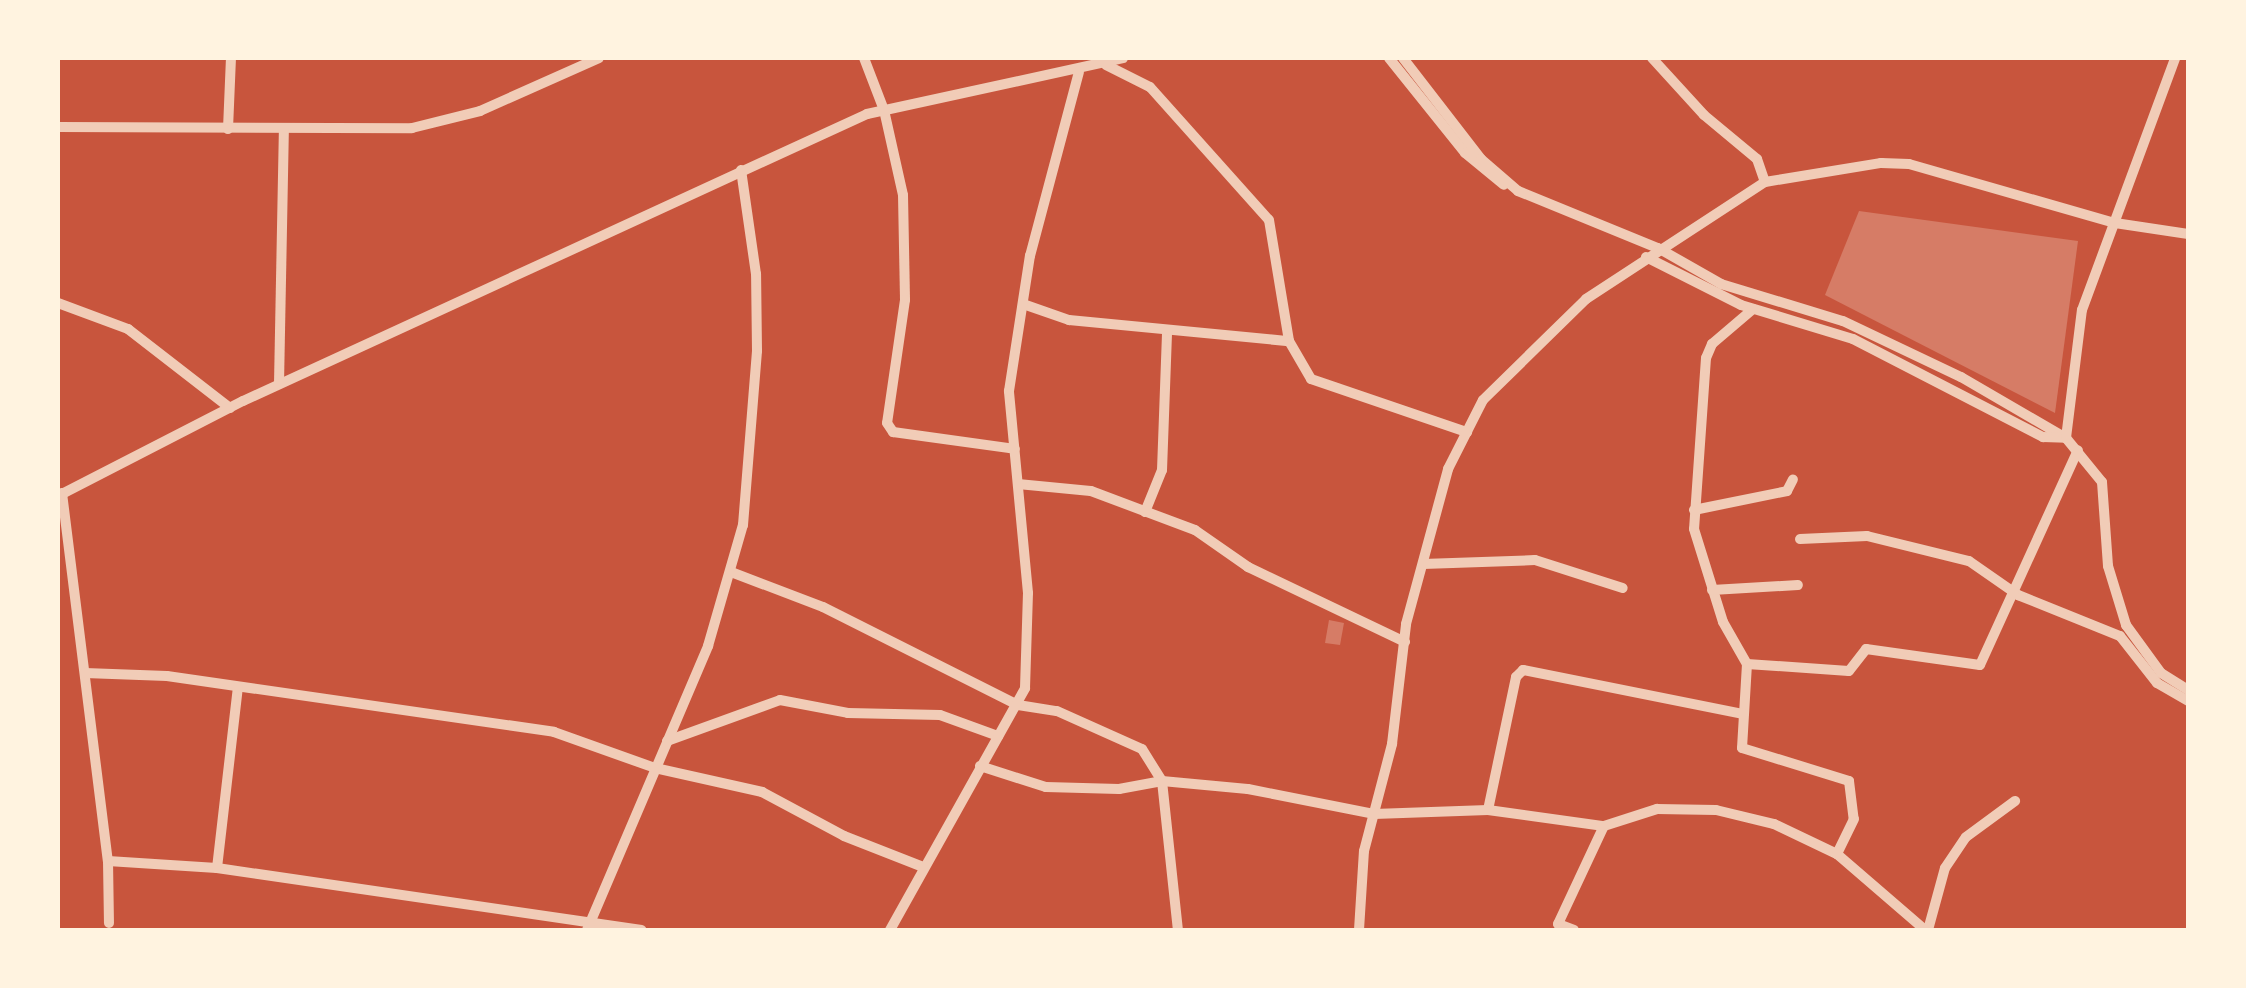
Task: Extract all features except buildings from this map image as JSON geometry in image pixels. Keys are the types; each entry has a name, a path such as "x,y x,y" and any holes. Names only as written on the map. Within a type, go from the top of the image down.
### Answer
{"street":[{"path":"228,129 231,58"},
{"path":"58,127 412,128 480,111 599,58"},
{"path":"864,58 884,110 903,196 905,300 887,424 893,432 1015,449"},
{"path":"110,923 108,861 60,495 279,384 741,170 884,110 1078,72 1123,58"},
{"path":"1389,58 1482,171 1658,248 1721,284 1860,329 2066,438 2106,495 2108,566 2126,625 2161,673 2188,690"},
{"path":"1403,58 1482,159 1518,190"},
{"path":"1652,58 1704,115 1758,158 1766,182"},
{"path":"2066,438 2082,310 2174,58"},
{"path":"1106,65 1150,87 1268,220 1288,341 1311,379 1467,432"},
{"path":"890,930 922,867 1018,705 1028,594 1008,391 1022,304 1078,72"},
{"path":"279,384 284,129"},
{"path":"1359,930 1364,851 1392,744 1405,642 1448,469 1482,400 1586,299 1658,248 1766,182 1910,164 2114,223 2188,234"},
{"path":"589,925 708,646 744,526 758,351 756,274 741,170"},
{"path":"1646,257 1753,309 1854,338 2017,425 2052,440 2066,438"},
{"path":"58,303 128,329 230,408"},
{"path":"1022,304 1069,320 1288,341"},
{"path":"1753,309 1712,344 1706,358 1694,510 1712,590 1747,664 1746,752 1848,781 1854,819 1837,854"},
{"path":"1145,512 1162,470 1167,331"},
{"path":"1747,664 1849,671 1866,648 1980,665 2078,450"},
{"path":"1694,510 1787,491 1793,479"},
{"path":"1018,484 1090,491 1195,530 1248,567 1405,642"},
{"path":"1800,539 1867,536 1946,552 1995,574 2011,591 2120,636 2157,683 2188,701"},
{"path":"1423,564 1535,560 1624,588"},
{"path":"731,572 840,614 1018,705 1111,732 1142,749 1162,781 1178,930"},
{"path":"1712,590 1798,585"},
{"path":"1488,810 1516,676 1523,670 1744,714"},
{"path":"85,673 238,687 554,732 655,768 762,792 922,867"},
{"path":"217,868 238,687"},
{"path":"667,741 780,700 848,713 940,715 998,736"},
{"path":"980,766 1046,786 1120,790 1162,781 1248,789 1374,814 1488,810 1604,826 1657,809 1716,810 1774,824 1837,854 1926,930 1945,868 1966,836 2015,801"},
{"path":"1544,930 1558,924 1604,826"},
{"path":"108,861 217,868 641,930"},
{"path":"1558,924 1574,930"}]}
